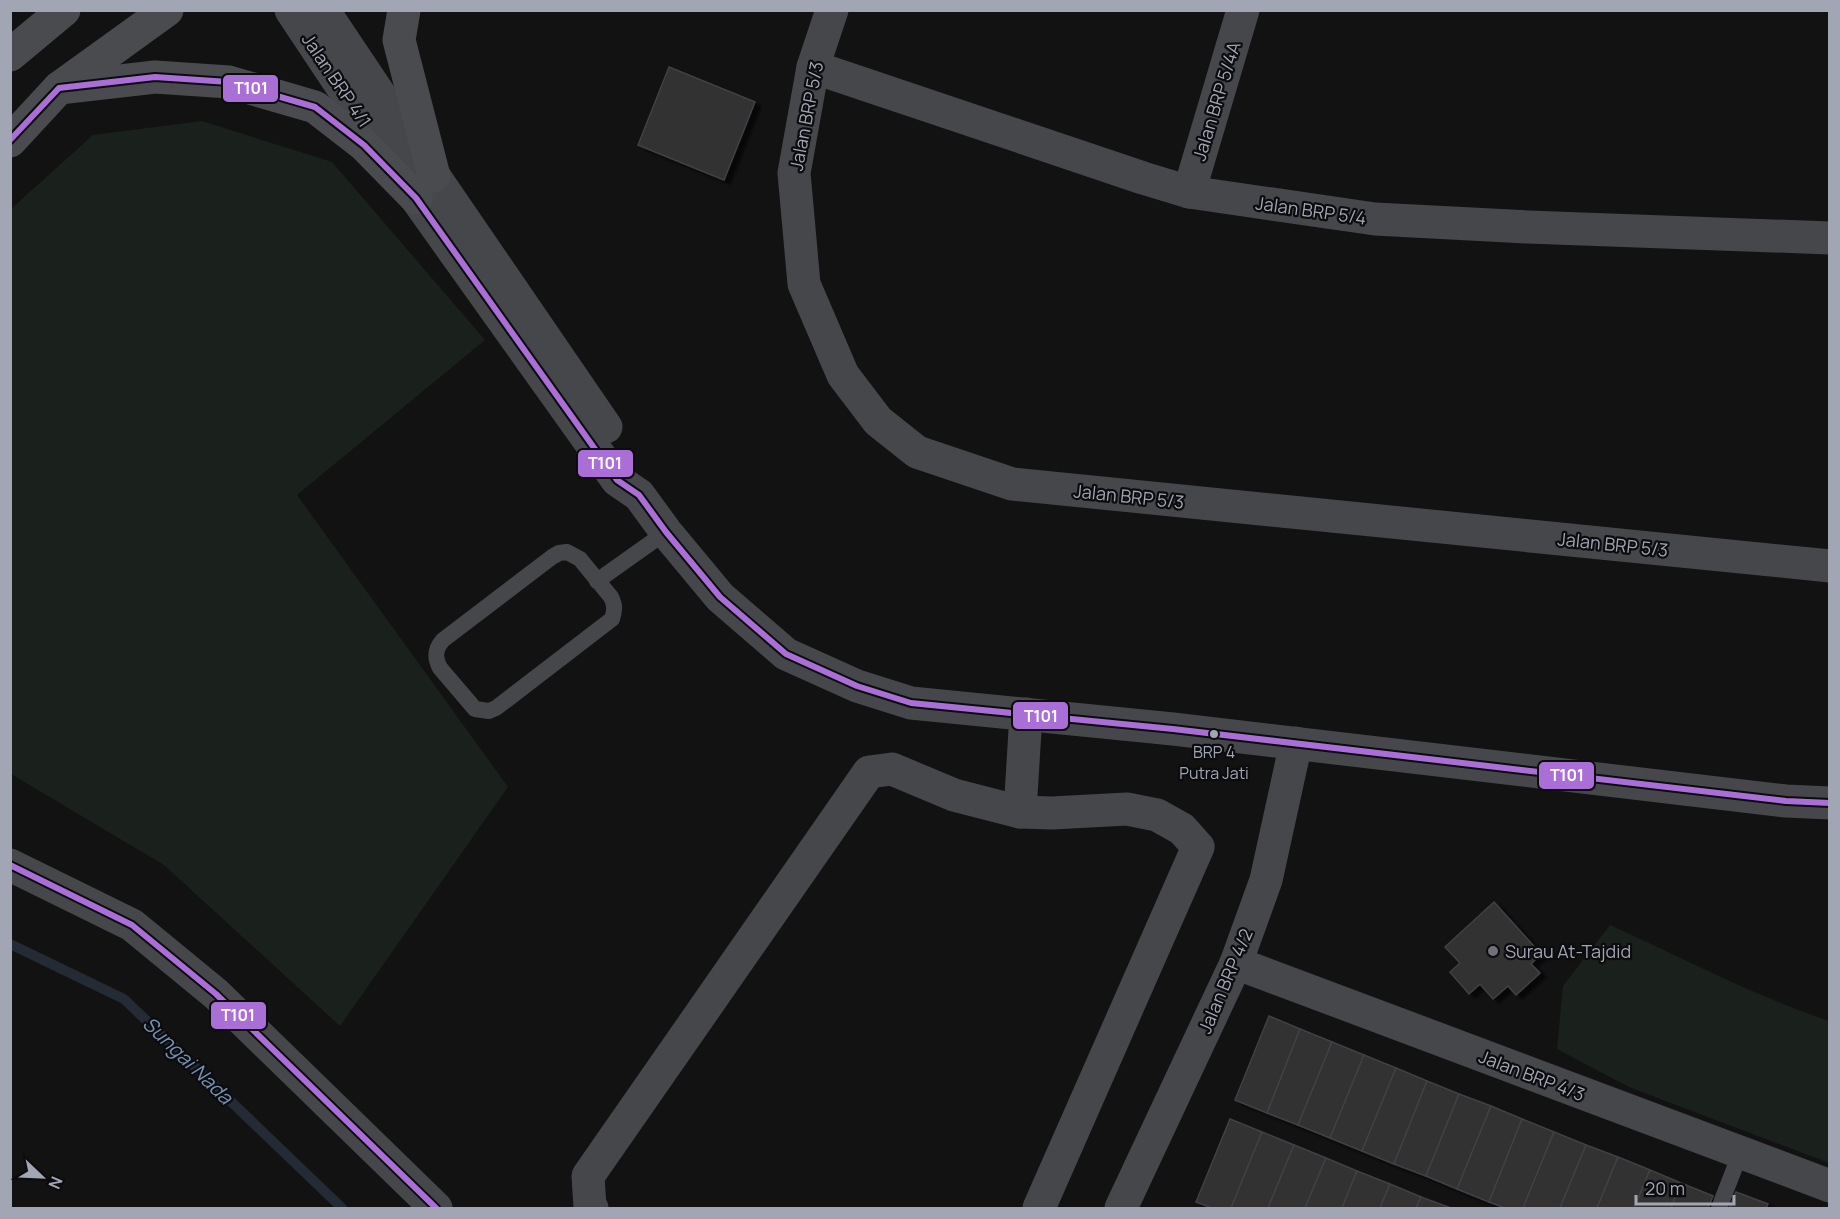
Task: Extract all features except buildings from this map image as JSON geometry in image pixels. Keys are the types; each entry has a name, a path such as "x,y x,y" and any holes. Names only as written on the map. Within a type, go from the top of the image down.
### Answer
{"main road":[{"path":"10,141 59,88 167,10"},
{"path":"404,10 399,40 425,187"},
{"path":"10,55 62,11"},
{"path":"59,88 155,77 229,82 315,106 364,145 425,187"}],"street":[{"name":"Jalan BRP 4/1","path":"291,10 633,466 639,495 666,532 720,597 786,654 857,686 911,703 1296,743 1786,801 1830,803"},
{"name":"Jalan BRP 4/1","path":"323,10 425,187"},
{"name":"Jalan BRP 5/3","path":"832,10 813,67 794,173 804,284 843,375 878,421 917,452 1012,484 1830,566"},
{"name":"Jalan BRP 5/4A","path":"1189,192 1243,10"},
{"name":"Jalan BRP 5/4","path":"813,67 1132,175 1189,192 1375,219 1830,238"},
{"path":"1020,812 1026,714"},
{"name":"Jalan BRP 4/2","path":"1121,1209 1236,963 1266,880 1296,743"},
{"path":"592,1209 588,1176 869,772 892,769 954,795 1020,812 1052,813 1127,809 1157,815 1182,829 1198,847 1039,1209"},
{"path":"10,865 132,925 216,994 436,1209"},
{"name":"Jalan BRP 4/3","path":"1236,963 1830,1186"}],"lane":[{"path":"597,582 666,532"},
{"path":"567,552 580,559 597,582 611,597 614,604 615,611 612,619 496,708 489,711 475,709 436,661 435,653 443,640 559,553 567,552"},
{"path":"1719,1209 1740,1154"}],"shaded area":[{"path":"202,121 332,162 485,340 297,495 508,787 340,1026 164,865 11,774 11,209 93,135"},
{"path":"1610,925 1746,988 1829,1021 1829,1163 1629,1087 1557,1049 1563,986"}],"waterway":[{"name":"Sungai Nada","path":"10,944 124,999 342,1208"}],"transit line":[{"name":"T101","path":"10,140 59,88 155,77 229,82 315,107 364,145 416,198 617,480 639,495 666,532 720,597 786,654 857,686 911,703 1173,729 1786,801 1830,803"},
{"name":"T101","path":"10,865 132,925 216,994 436,1208"}],"place":[{"name":"BRP 4 Putra Jati","path":"1214,734"},
{"name":"Surau At-Tajdid","path":"1493,951"}]}
